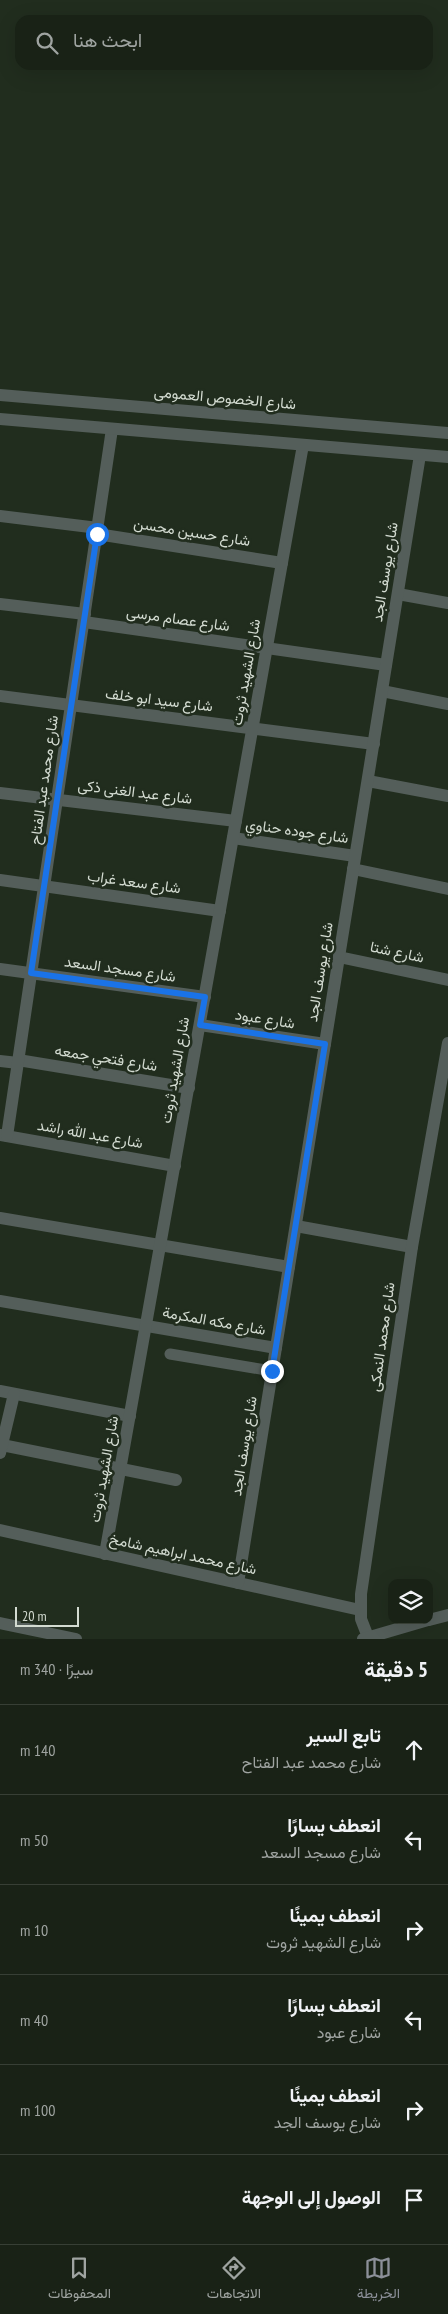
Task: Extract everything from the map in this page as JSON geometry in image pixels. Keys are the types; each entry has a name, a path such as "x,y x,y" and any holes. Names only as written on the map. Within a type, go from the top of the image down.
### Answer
{"street":[{"name":"شارع الخصوص العمومى","path":"0,395 448,432"},
{"path":"0,420 448,456"},
{"name":"شارع محمد عبد الفتاح","path":"3,1136 18,1062 112,429"},
{"name":"شارع الشهيد ثروت","path":"105,1554 303,445"},
{"name":"شارع يوسف الجد","path":"238,1583 420,455"},
{"name":"شارع حسين محسن","path":"0,516 282,562"},
{"path":"398,594 448,603"},
{"name":"شارع عصام مرسى","path":"0,604 267,648 386,665"},
{"path":"382,691 448,704"},
{"name":"شارع سيد ابو خلف","path":"0,696 374,744"},
{"path":"368,781 448,796"},
{"name":"شارع عبد الغنى ذكى","path":"0,793 236,822"},
{"name":"شارع جوده حناوي","path":"233,838 356,856"},
{"path":"353,870 448,889"},
{"name":"شارع سعد غراب","path":"0,880 220,911"},
{"name":"شارع شتا","path":"339,957 448,980"},
{"name":"شارع مسجد السعد","path":"0,969 205,997"},
{"name":"شارع عبود","path":"200,1025 325,1044"},
{"name":"شارع محمد النمكى","path":"365,1638 360,1610 412,1247 443,1096 448,1043"},
{"name":"شارع فتحي جمعه","path":"0,1061 18,1062 189,1088"},
{"name":"شارع عبد الله راشد","path":"3,1136 175,1166"},
{"path":"0,1218 289,1267"},
{"path":"296,1226 412,1247"},
{"name":"شارع مكه المكرمة","path":"0,1301 276,1348"},
{"path":"0,1391 130,1416"},
{"path":"14,1394 1,1449 176,1480"},
{"name":"شارع محمد ابراهيم شامخ","path":"0,1530 360,1610"},
{"path":"433,1619 448,1615"},
{"path":"0,1623 76,1639"},
{"path":"365,1638 414,1624"}],"lane":[{"path":"170,1354 272,1371"}],"route":[{"path":"97,534 31,973 205,997 200,1025 325,1044 272,1371"}]}
